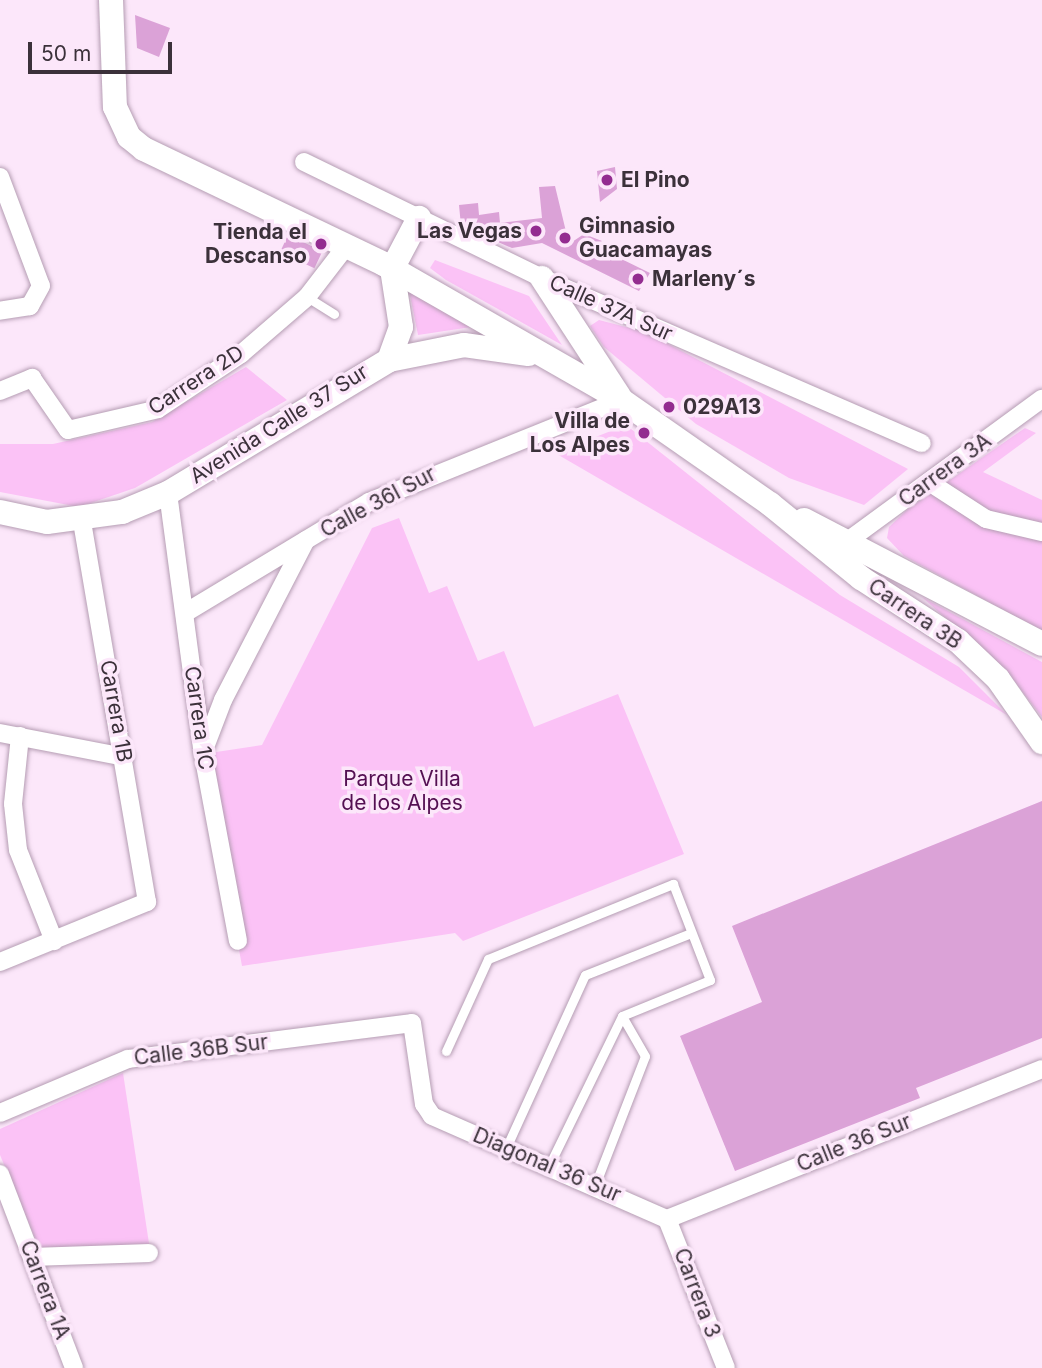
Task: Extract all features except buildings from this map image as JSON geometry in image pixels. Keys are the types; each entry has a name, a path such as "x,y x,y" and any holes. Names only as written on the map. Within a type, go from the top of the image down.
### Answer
{"main road":[{"path":"111,0 115,107 129,137 393,269 541,355"},
{"path":"389,360 401,327 393,269 419,218"},
{"path":"542,278 621,400"},
{"name":"Avenida Calle 37 Sur","path":"0,512 47,522 82,520 168,493 389,360 464,345 541,355 621,400 770,504"},
{"path":"770,504 849,540 1042,644"},
{"name":"Carrera 3B","path":"770,504 861,578 982,662 1042,742"}],"street":[{"name":"Calle 37A Sur","path":"304,162 542,278 922,443"},
{"path":"0,177 40,281 36,299 9,311"},
{"name":"Carrera 2D","path":"0,391 32,378 64,429 119,422 182,394 307,297 347,245"},
{"name":"Carrera 3A","path":"849,540 1042,399"},
{"name":"Calle 36I Sur","path":"185,613 306,540 412,481 621,400"},
{"path":"929,482 986,519 1042,532"},
{"name":"Carrera 1C","path":"168,493 203,754 238,941"},
{"name":"Carrera 1B","path":"54,941 147,902 125,757 82,520"},
{"path":"203,754 223,700 306,540"},
{"path":"0,733 125,757"},
{"path":"0,962 54,941 18,850 13,793 20,736"},
{"name":"Diagonal 36 Sur","path":"412,1023 427,1110 667,1219"},
{"name":"Calle 36B Sur","path":"0,1113 128,1059 412,1023"},
{"name":"Calle 36 Sur","path":"667,1219 1042,1069"},
{"name":"Carrera 1A","path":"0,1174 74,1368"},
{"name":"Carrera 3","path":"667,1219 726,1368"},
{"path":"33,1257 149,1253"}],"lane":[{"path":"307,297 334,314"},
{"path":"446,1051 488,959 673,884 710,980 622,1016 550,1166"},
{"path":"506,1148 585,975 691,933"},
{"path":"595,1185 645,1056 622,1016"}],"green space":[{"path":"435,260 529,296 562,345 446,280 430,268"},
{"path":"408,285 478,326 418,335"},
{"path":"599,320 645,332 908,469 864,505 789,478 696,424 604,347 590,326"},
{"path":"246,367 287,400 135,488 79,507 0,492 0,444 53,444 152,422"},
{"path":"626,425 840,595 959,667 1007,715 555,453"},
{"path":"1025,428 1036,433 983,472 1042,500 1042,631 904,556 887,538 889,527 908,509"},
{"name":"Parque Villa de los Alpes","path":"399,518 429,593 447,586 478,661 504,651 534,727 618,694 684,854 463,941 455,933 242,966 203,754 262,745 372,528"},
{"path":"922,597 1042,662 1042,717 1011,677"},
{"path":"123,1073 150,1250 40,1250 0,1155 0,1129"}],"place":[{"name":"El Pino","path":"607,180"},
{"name":"Las Vegas","path":"536,231"},
{"name":"Gimnasio Guacamayas","path":"565,238"},
{"name":"Tienda el Descanso","path":"321,244"},
{"name":"Marleny´s","path":"638,279"},
{"name":"029A13","path":"669,407"},
{"name":"Villa de Los Alpes","path":"644,433"}]}
